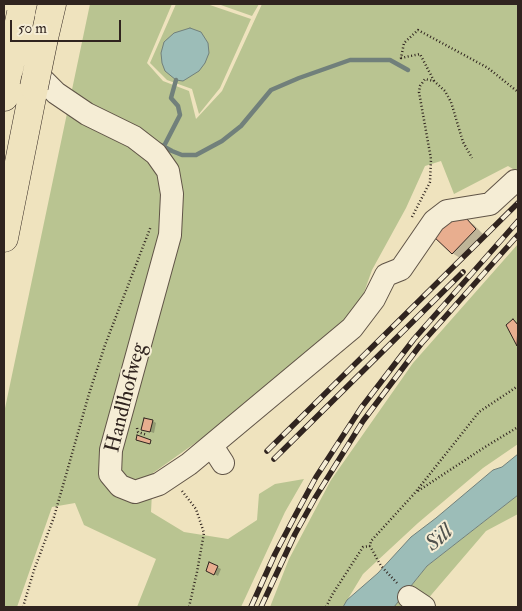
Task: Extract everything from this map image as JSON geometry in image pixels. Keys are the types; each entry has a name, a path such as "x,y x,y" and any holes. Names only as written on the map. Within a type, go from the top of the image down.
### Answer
{"highway":[{"path":"4,238 52,4"},
{"path":"4,97 22,8"}],"lane":[{"name":"Handlhofweg","path":"4,39 56,93 87,114 134,137 156,154 168,171 172,194 170,235 111,450 110,474 120,486 135,492 159,484 218,454 352,328 374,300 386,275 401,269 434,221 447,211 490,204 515,181"}],"path":[{"path":"472,158 458,128 451,102 445,91 434,81 420,54 401,58 404,43 418,30 488,68 518,92"},
{"path":"409,225 430,182 431,159 419,92 420,86 425,79 434,81"},
{"path":"24,607 34,570 54,517 105,344 154,220"},
{"path":"417,602 381,566 370,546 371,541 414,494 479,412 518,386"},
{"path":"414,494 518,427"},
{"path":"168,478 196,509 204,533 189,607"},
{"path":"326,607 363,546 370,546"}],"green space":[{"path":"90,4 172,4 147,63 163,81 189,91 196,119 222,91 262,4 518,4 518,172 508,166 454,194 441,161 425,166 406,208 372,270 357,312 267,392 153,473 151,512 184,532 228,539 257,520 259,494 275,484 304,479 285,512 241,607 137,607 156,559 84,525 75,503 52,507 17,607 4,607 4,413"},
{"path":"176,4 207,4 251,19 220,88 199,114 192,89 167,80 150,63"},
{"path":"218,4 259,4 252,16"},
{"path":"518,244 518,444 483,468 418,523 363,574 343,607 270,607 289,559 331,480 413,363"},
{"path":"518,495 518,514 486,531 426,601 424,607 394,607 427,566"}],"water":[{"path":"190,28 201,32 208,43 209,53 199,71 183,81 176,80 165,71 161,53 164,42 174,33"},
{"name":"Sill","path":"518,454 518,495 427,566 394,607 343,607 347,600 378,573 411,537 493,470 502,467"}],"building":[{"path":"455,212 464,220 466,218 476,229 452,254 432,235"},
{"path":"513,319 518,325 517,346 506,325"},
{"path":"144,418 153,420 150,432 141,430"},
{"path":"137,435 151,440 150,444 136,440"},
{"path":"209,562 218,566 214,575 206,571"}],"waterway":[{"path":"161,145 182,155 196,155 222,141 241,126 271,90 350,60 390,60 408,70"},
{"path":"164,146 180,115 178,106 171,98 176,80"}],"railway":[{"path":"267,451 518,203"},
{"path":"251,607 275,554 316,477 361,408 414,339 518,221"},
{"path":"261,607 295,534 363,421 421,344 518,235"},
{"path":"274,459 463,272"}]}
